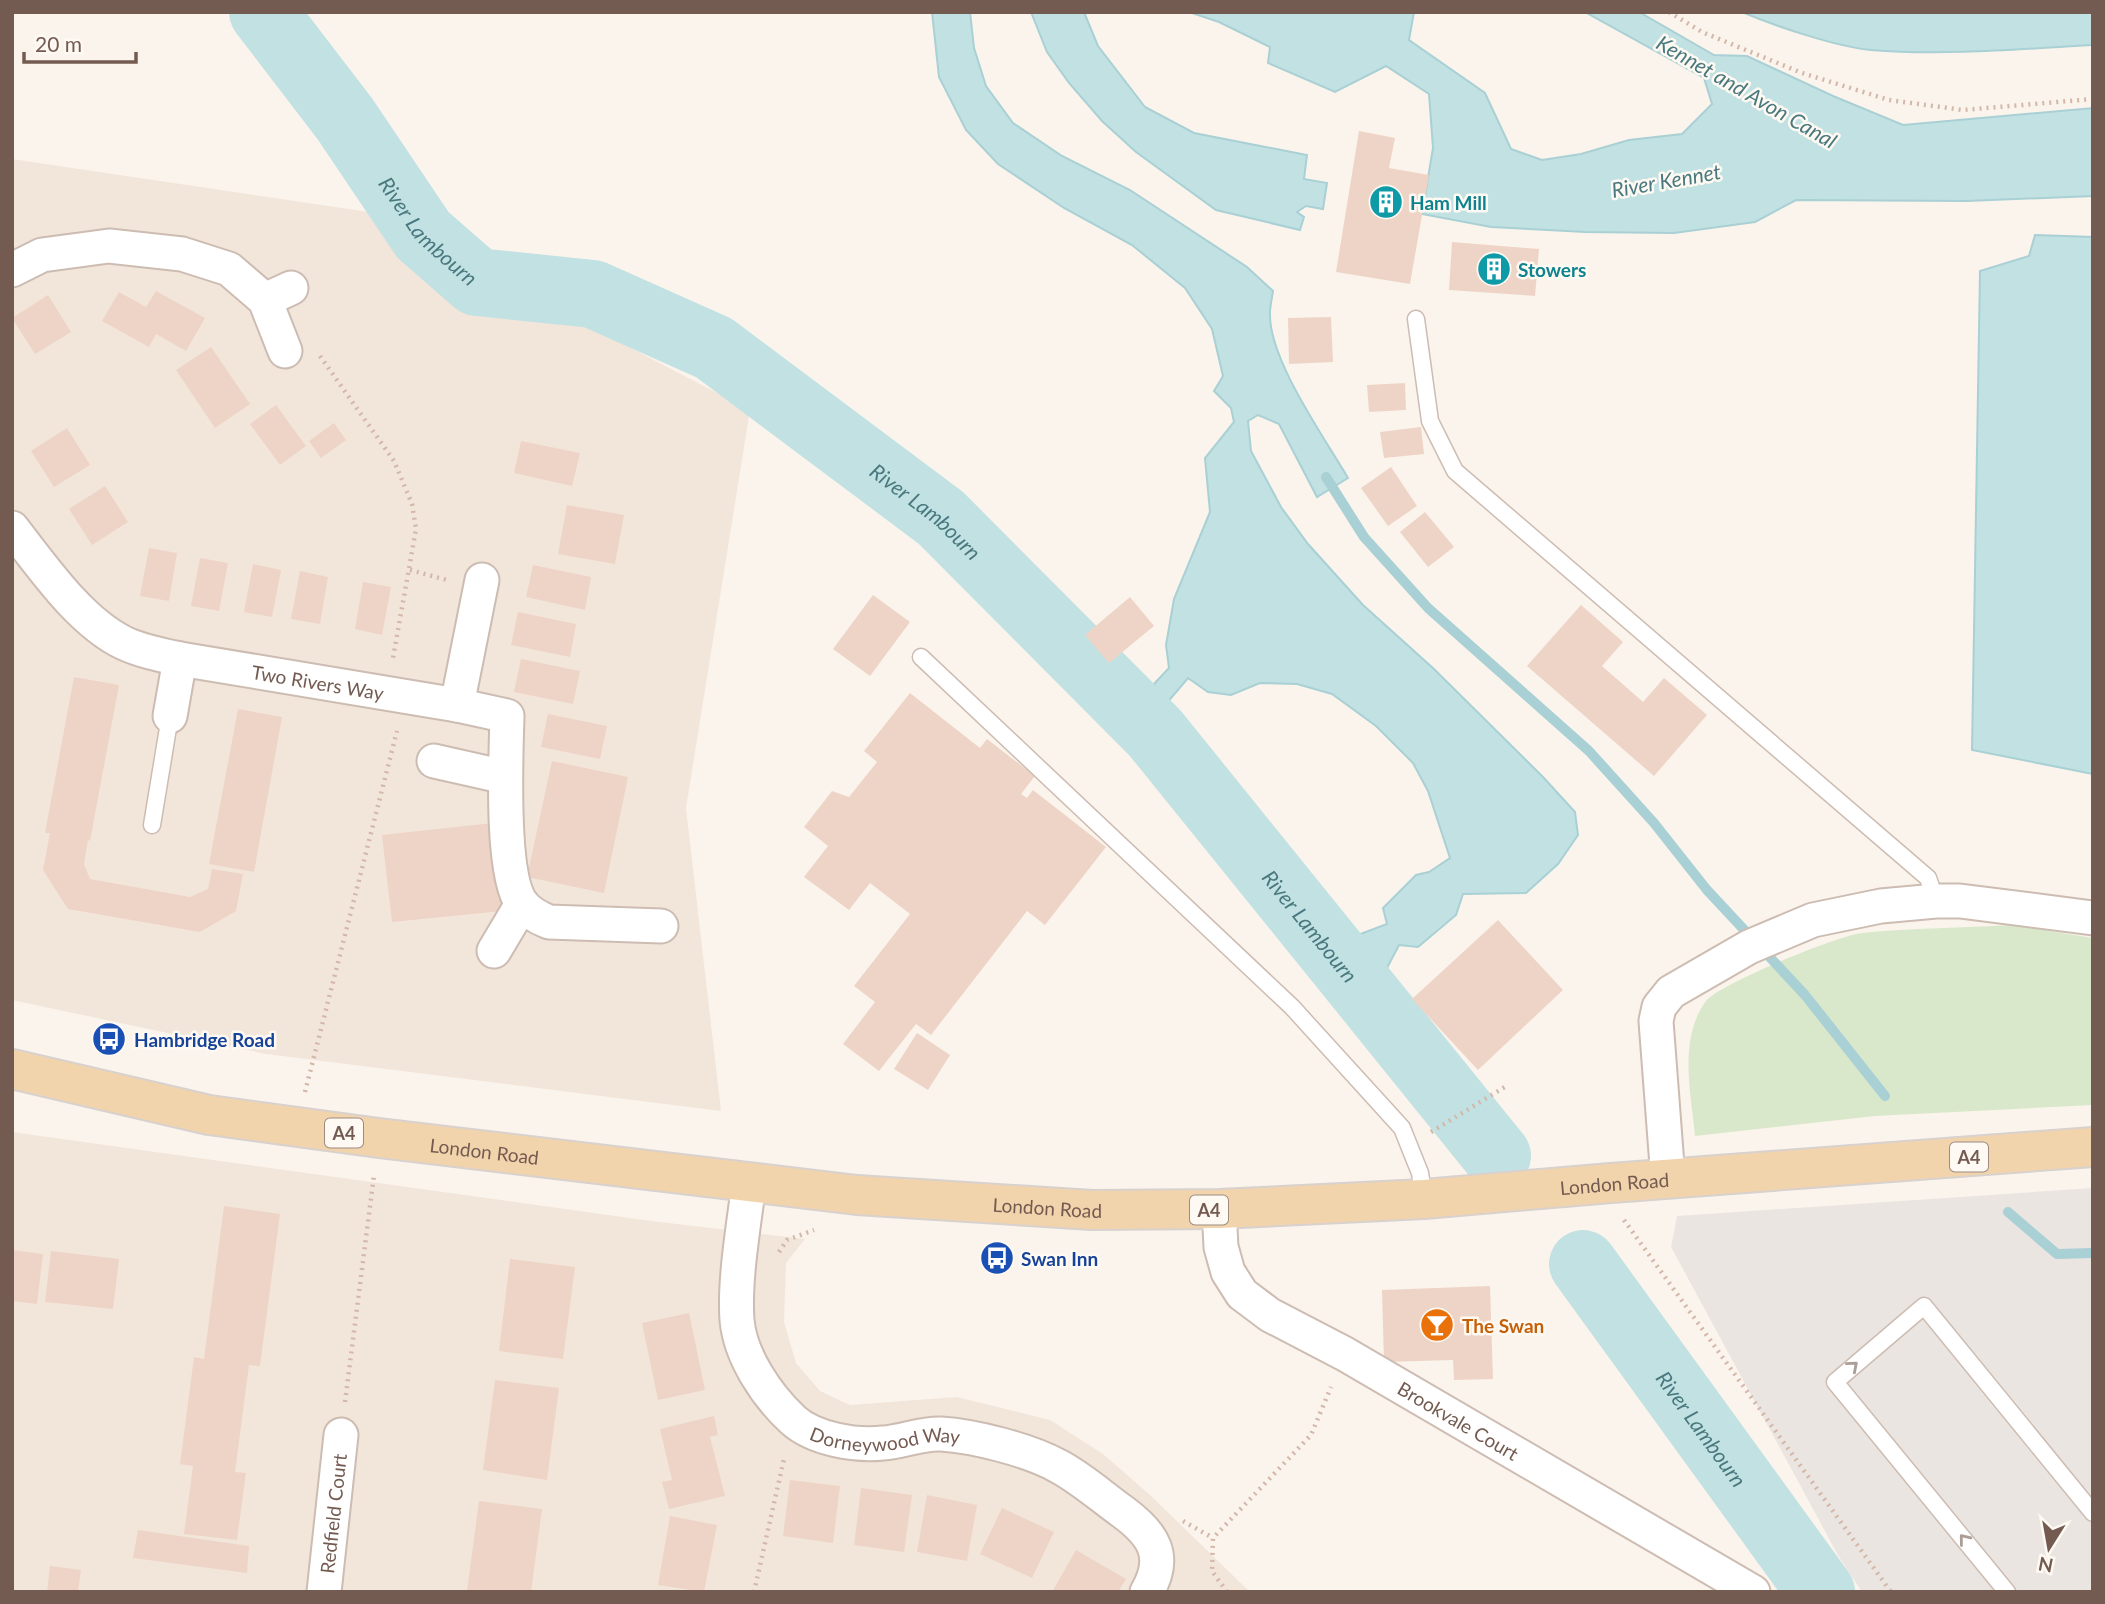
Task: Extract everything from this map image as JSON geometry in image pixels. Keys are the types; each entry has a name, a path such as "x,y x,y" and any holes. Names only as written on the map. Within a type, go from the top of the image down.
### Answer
{"main road":[{"name":"London Road","path":"12,1069 209,1115 749,1183 857,1195 1140,1211 1424,1199 2093,1147"}],"street":[{"path":"12,270 43,255 109,246 182,254 229,269 278,294 282,343"},
{"name":"Two Rivers Way","path":"12,528 71,600 92,621 122,642 180,659 396,694 507,716 507,832 514,889 522,904"},
{"path":"457,705 482,580"},
{"path":"170,716 180,659"},
{"path":"434,761 505,776"},
{"path":"1668,1179 1656,1040 1659,1006 1671,992 1749,947 1813,920 1881,906 1960,901 2093,918"},
{"path":"494,950 522,904 534,916 549,922 661,926"},
{"name":"Dorneywood Way","path":"749,1183 737,1321 750,1364 773,1400 795,1423 812,1432 844,1442 881,1444 939,1434 999,1444 1058,1466 1138,1524 1153,1541 1158,1559 1147,1592"},
{"name":"Brookvale Court","path":"1219,1209 1221,1247 1228,1272 1242,1294 1270,1315 1345,1354 1753,1592"},
{"name":"Redfield Court","path":"324,1592 341,1434"}],"lane":[{"path":"1416,318 1430,422 1455,471 1928,878 1936,901"},
{"path":"921,657 1292,1007 1402,1128 1420,1173 1424,1199"},
{"path":"152,825 170,716"},
{"path":"2007,1592 1835,1382 1924,1306 2093,1513"}],"path":[{"path":"1669,12 1702,32 1802,73 1889,100 1963,110 2093,99"},
{"path":"282,343 311,343 394,461 412,505 416,529 396,694 304,1096"},
{"path":"1430,1132 1508,1085"},
{"path":"341,1434 374,1169"},
{"path":"1611,1183 1625,1222 1891,1592"},
{"path":"777,1260 779,1248 787,1240 823,1228"},
{"path":"1227,1592 1212,1571 1213,1538 1311,1435 1345,1354"},
{"path":"754,1592 785,1455"}],"shaded area":[{"path":"12,159 369,212 750,410 686,808 721,1111 266,1054 12,1000"},
{"path":"12,1132 651,1221 805,1239 786,1263 784,1322 796,1363 820,1391 850,1405 957,1397 1050,1420 1103,1454 1150,1495 1250,1592 12,1592"},
{"path":"2093,1188 2093,1592 1862,1592 1839,1557 1671,1247 1677,1216"}],"green space":[{"path":"2012,925 2093,938 2093,1105 1875,1116 1695,1136 1689,1084 1689,1049 1697,1016 1706,1001 1715,993 1780,961 1862,933"}],"water":[{"path":"932,12 970,12 974,48 986,86 1013,123 1062,156 1130,190 1247,267 1273,291 1270,313 1278,352 1299,397 1348,478 1317,497 1279,424 1258,415 1248,421 1251,451 1281,507 1308,544 1363,605 1434,669 1575,812 1578,835 1558,864 1526,893 1463,894 1456,915 1418,947 1399,945 1386,970 1358,935 1387,924 1383,908 1416,875 1429,872 1450,858 1428,791 1413,763 1376,726 1332,694 1297,684 1260,683 1231,695 1208,692 1188,678 1166,704 1154,684 1169,668 1166,645 1174,599 1210,512 1205,458 1234,422 1231,408 1214,391 1223,376 1212,329 1185,288 1132,245 1064,208 998,164 966,130 939,77"},
{"path":"1031,12 1084,12 1098,46 1145,107 1194,133 1307,155 1304,179 1327,183 1323,209 1306,206 1297,212 1304,217 1300,230 1216,210 1136,152 1102,121 1069,83 1047,52"},
{"path":"1189,12 1414,12 1409,40 1485,93 1511,149 1542,160 1581,154 1629,140 1682,134 1712,104 1704,78 1585,12 1639,12 1714,55 1747,56 1903,125 2093,108 2093,196 1967,201 1796,200 1755,222 1674,233 1491,227 1422,214 1433,148 1429,94 1386,66 1335,92 1268,63 1270,47 1219,22"},
{"path":"1742,12 2093,12 2093,45 1954,52 1871,50 1806,35"},
{"path":"2035,235 2093,237 2093,774 1972,750 1980,271 2029,256"}],"building":[{"name":"Ham Mill","path":"1359,131 1395,138 1389,168 1429,175 1410,284 1336,272"},
{"name":"Stowers","path":"1452,242 1539,249 1535,296 1449,290"},
{"path":"156,291 205,318 186,351 156,334 149,347 102,321 119,292 146,307"},
{"path":"48,295 71,332 35,354 12,318"},
{"path":"1331,317 1333,362 1289,364 1288,318"},
{"path":"211,347 250,404 215,428 176,370"},
{"path":"1405,383 1406,410 1369,412 1367,385"},
{"path":"276,405 306,446 280,465 250,424"},
{"path":"334,423 346,440 321,458 309,441"},
{"path":"1421,427 1424,454 1384,458 1380,432"},
{"path":"67,428 90,465 54,487 31,451"},
{"path":"521,441 580,453 572,486 514,473"},
{"path":"1391,467 1417,506 1388,526 1361,488"},
{"path":"105,486 128,522 92,545 69,509"},
{"path":"567,505 624,515 615,564 558,554"},
{"path":"1425,512 1454,547 1428,567 1400,532"},
{"path":"149,548 177,553 169,601 140,596"},
{"path":"200,558 228,563 219,611 191,606"},
{"path":"253,564 281,570 272,617 244,612"},
{"path":"533,565 591,577 585,610 526,597"},
{"path":"300,571 328,577 320,624 291,619"},
{"path":"363,582 391,587 382,635 355,629"},
{"path":"873,595 910,622 870,676 833,649"},
{"path":"1130,597 1154,626 1109,663 1085,635"},
{"path":"1581,605 1623,642 1602,666 1643,702 1664,678 1707,715 1654,776 1527,666"},
{"path":"518,612 576,624 570,657 511,645"},
{"path":"521,659 580,671 573,704 514,692"},
{"path":"74,677 119,685 84,864 90,879 190,897 208,889 212,869 243,874 236,911 200,932 68,909 43,870 50,833 45,833"},
{"path":"910,693 980,748 987,739 1035,776 1021,794 1027,798 1033,790 1106,847 1045,925 1027,911 931,1035 916,1024 879,1071 843,1044 875,1002 854,986 910,914 870,883 849,910 804,877 828,846 804,827 832,791 849,797 877,762 864,751"},
{"path":"238,709 282,717 254,872 209,864"},
{"path":"548,714 607,726 600,759 541,747"},
{"path":"552,761 628,777 604,893 527,877"},
{"path":"493,823 502,911 392,922 382,835"},
{"path":"1498,920 1563,990 1478,1070 1412,999"},
{"path":"917,1033 950,1055 928,1090 894,1069"},
{"path":"224,1206 280,1214 260,1366 249,1365 235,1472 246,1473 237,1540 184,1534 193,1466 180,1464 194,1357 204,1359"},
{"path":"12,1250 43,1254 37,1304 12,1301"},
{"path":"51,1251 119,1259 113,1309 45,1302"},
{"path":"510,1259 575,1267 563,1359 499,1351"},
{"name":"The Swan","path":"1490,1286 1493,1379 1454,1380 1453,1360 1384,1362 1382,1290"},
{"path":"689,1313 705,1390 658,1400 642,1323"},
{"path":"495,1380 559,1388 547,1480 483,1470"},
{"path":"714,1416 718,1435 710,1437 725,1496 669,1509 662,1482 672,1480 660,1429"},
{"path":"790,1480 840,1486 833,1543 783,1536"},
{"path":"861,1488 912,1495 904,1552 854,1545"},
{"path":"927,1495 977,1505 967,1561 917,1552"},
{"path":"479,1501 542,1509 531,1592 467,1591"},
{"path":"1002,1508 1054,1532 1032,1578 980,1554"},
{"path":"670,1516 717,1525 704,1592 658,1585"},
{"path":"138,1530 249,1546 247,1573 133,1558"},
{"path":"1076,1550 1126,1579 1118,1592 1052,1592"},
{"path":"50,1566 81,1570 78,1592 47,1592"}],"waterway":[{"name":"River Lambourn","path":"263,12 345,119 423,235 477,282 593,294 714,348 941,518 1155,733 1497,1156"},
{"path":"1326,477 1364,537 1428,608 1589,751 1654,823 1707,890 1805,995 1885,1096"},
{"path":"2008,1212 2057,1254 2093,1253"},
{"name":"River Lambourn","path":"1583,1264 1821,1592"}],"place":[{"name":"Ham Mill","path":"1386,202"},
{"name":"Stowers","path":"1494,269"},
{"name":"Hambridge Road","path":"109,1039"},
{"name":"Swan Inn","path":"997,1258"},
{"name":"The Swan","path":"1437,1325"}],"water label":[{"name":"Kennet and Avon Canal","path":"1747,91"},
{"name":"River Kennet","path":"1666,180"}]}
